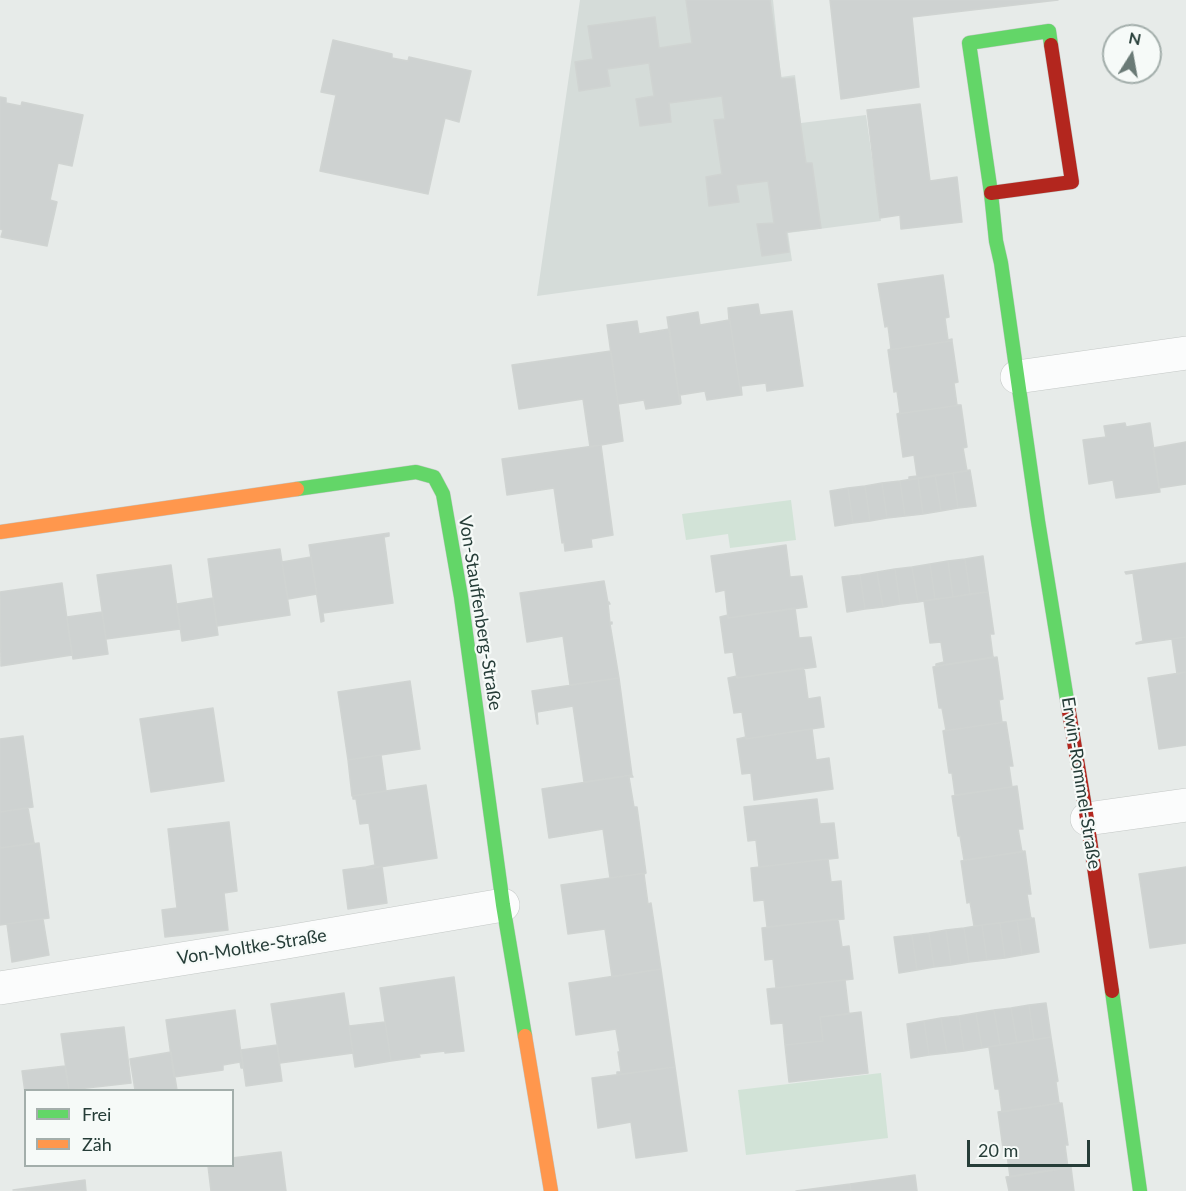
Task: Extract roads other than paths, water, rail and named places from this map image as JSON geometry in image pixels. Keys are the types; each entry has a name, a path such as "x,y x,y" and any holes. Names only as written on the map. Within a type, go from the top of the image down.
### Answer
{"street":[{"name":"Erwin-Rommel-Straße","path":"991,193 1072,182 1048,31 969,43 996,241 1040,533 1087,819 1140,1191"},
{"path":"1017,376 1186,353"},
{"name":"Von-Stauffenberg-Straße","path":"0,532 416,472 434,477 443,494 461,597 503,905 551,1191"},
{"path":"1087,819 1186,805"},
{"name":"Von-Moltke-Straße","path":"0,987 503,905"}]}
